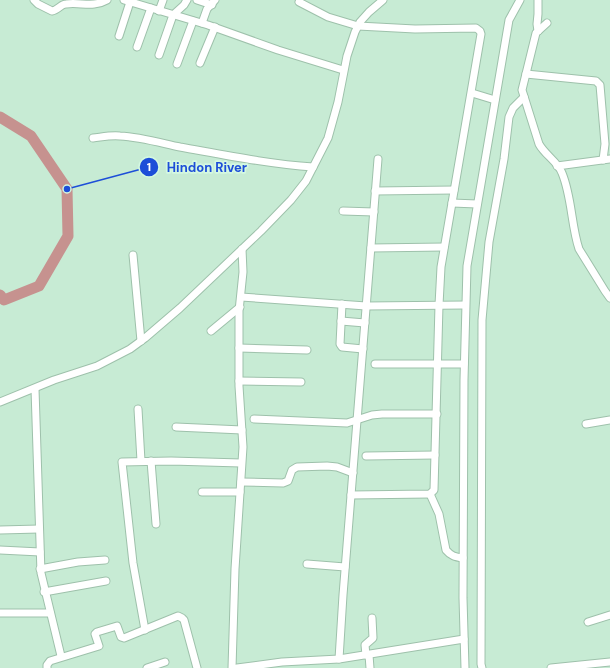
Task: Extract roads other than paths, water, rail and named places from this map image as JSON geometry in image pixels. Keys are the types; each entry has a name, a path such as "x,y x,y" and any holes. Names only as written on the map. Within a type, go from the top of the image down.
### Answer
{"street":[{"path":"34,0 38,4 52,11 66,4 93,5 107,0"},
{"path":"159,10 163,0"},
{"path":"159,55 173,15 184,5 187,0"},
{"path":"197,0 213,2"},
{"path":"0,402 54,380 97,366 115,358 141,341 180,308 291,200 306,181 328,138 334,121 346,56 358,26 369,12 383,0"},
{"path":"465,668 463,558 464,364 467,266 509,20 520,0"},
{"path":"538,0 538,31"},
{"path":"119,36 127,1 215,27 278,50 343,70"},
{"path":"202,23 207,9 213,2"},
{"path":"299,2 328,18 358,26 415,29 478,29 482,37 441,267 434,490 430,494 351,495"},
{"path":"137,48 151,8"},
{"path":"176,64 194,21"},
{"path":"547,23 538,31 534,38 522,90 539,144 543,151 558,166 563,174 579,249 610,298"},
{"path":"200,63 215,27"},
{"path":"526,74 596,81 600,85 606,144 606,159 558,166"},
{"path":"472,93 495,100"},
{"path":"482,668 482,320 489,242 504,159 509,117 513,108 524,97"},
{"path":"93,138 119,135 252,160 314,167"},
{"path":"339,659 378,159"},
{"path":"375,191 454,190"},
{"path":"452,203 477,204"},
{"path":"344,211 374,212"},
{"path":"371,248 444,247"},
{"path":"232,668 232,628 243,448 239,381 240,307 243,272 242,249"},
{"path":"133,255 141,341"},
{"path":"241,297 366,306 465,305"},
{"path":"342,304 340,346 363,349"},
{"path":"211,331 240,307"},
{"path":"341,321 365,323"},
{"path":"239,348 307,350"},
{"path":"375,364 464,364"},
{"path":"239,381 301,382"},
{"path":"35,389 40,569 44,592 61,656"},
{"path":"138,410 141,461"},
{"path":"254,419 347,423 382,414 437,414"},
{"path":"586,424 610,420"},
{"path":"176,427 242,430"},
{"path":"366,456 435,455"},
{"path":"145,630 132,563 121,464 123,462 141,461 241,463"},
{"path":"151,461 156,524"},
{"path":"241,482 284,483 288,481 293,468 315,466 337,467 353,473"},
{"path":"202,492 240,492"},
{"path":"430,494 439,514 446,550 449,554 463,558"},
{"path":"0,530 39,529"},
{"path":"0,550 40,552"},
{"path":"40,569 78,562 105,560"},
{"path":"307,564 345,567"},
{"path":"44,592 106,581"},
{"path":"0,614 50,614"},
{"path":"588,622 610,615"},
{"path":"47,668 49,662 61,656 99,646 96,634 97,632 117,626 121,636 124,638 180,616 184,620 197,668"},
{"path":"370,668 365,645 373,638 372,618"},
{"path":"238,668 282,662 339,659 464,639"},
{"path":"147,668 165,662"},
{"path":"551,668 610,662"}],"waterway":[{"path":"0,117 31,136 67,189 68,236 39,286 4,300 0,295"}],"place":[{"name":"Hindon River","path":"67,189"}]}
